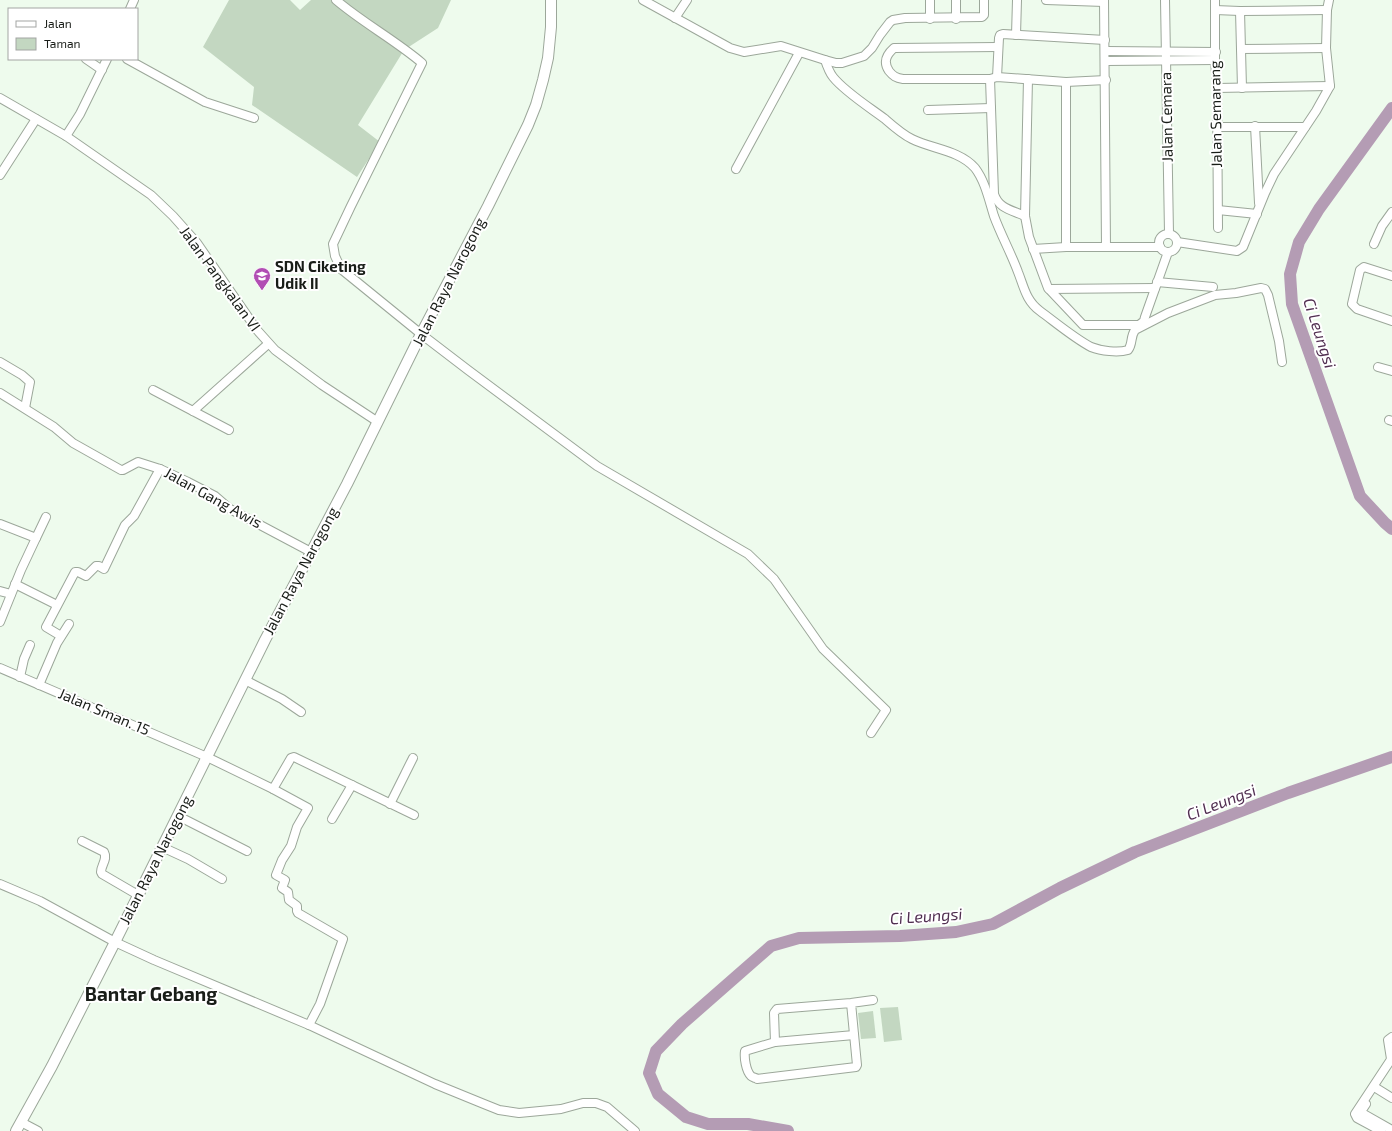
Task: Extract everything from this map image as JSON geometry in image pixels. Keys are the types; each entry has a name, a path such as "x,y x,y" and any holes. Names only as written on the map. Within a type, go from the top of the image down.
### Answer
{"main road":[{"name":"Jalan Raya Narogong","path":"19,1127 115,942 245,680 347,484 421,334 488,206 528,125 544,80 551,27 551,0"}],"street":[{"path":"336,0 352,14 407,50 422,63 350,206 333,244 335,256 341,269 421,334 597,466 748,554 774,579 823,648 886,710 871,733"},
{"path":"643,0 738,51 750,52 781,46 799,53 839,64 864,56 872,48 888,25 894,20 905,18 982,18 984,15 984,0"},
{"path":"675,18 687,0"},
{"path":"930,0 930,19"},
{"path":"956,0 956,19"},
{"path":"1016,35 1017,0"},
{"path":"1046,0 1104,1 1106,51 1106,247"},
{"name":"Jalan Cemara","path":"1166,0 1169,233"},
{"name":"Jalan Semarang","path":"1215,0 1218,88 1218,228"},
{"path":"1177,242 1239,250 1243,247 1274,174 1316,111 1330,86 1326,48 1326,10 1328,0"},
{"path":"1215,10 1326,10"},
{"path":"1240,11 1242,88"},
{"path":"1026,216 1001,206 996,200 994,194 991,108 1000,36 1003,34 1105,40"},
{"path":"998,47 894,48 888,54 886,66 894,76 903,79 994,78 1066,82 1106,80"},
{"path":"1241,49 1326,48"},
{"path":"1106,51 1166,56 1216,56"},
{"path":"736,169 799,53"},
{"path":"1106,61 1166,56"},
{"path":"87,60 102,70"},
{"path":"66,136 80,114 107,60"},
{"path":"129,60 205,102 254,118"},
{"path":"825,60 829,71 844,88 907,136 921,143 961,157 968,161 976,169 984,185 1028,300 1033,306 1090,346 1103,350 1128,350 1132,343 1132,336 1135,330 1168,312 1215,295 1261,288 1266,289 1268,296 1279,341 1282,362"},
{"path":"1028,79 1026,216 1033,249 1049,290 1083,325 1136,326 1142,324 1168,252 1176,247 1176,238 1169,233 1163,235 1160,238 1160,247"},
{"path":"1066,82 1066,247"},
{"path":"1218,88 1330,86"},
{"name":"Jalan Pangkalan VI","path":"0,98 66,136 151,195 173,216 197,243 268,344 322,385 378,422"},
{"path":"928,110 991,108"},
{"path":"0,175 36,119"},
{"path":"1255,126 1258,211"},
{"path":"1217,127 1305,127"},
{"path":"1218,210 1258,211"},
{"path":"1374,244 1382,226 1392,212"},
{"path":"1033,249 1066,247 1160,247 1168,252"},
{"path":"1392,276 1364,267 1362,268 1360,270 1352,304 1357,310 1392,321"},
{"path":"1049,290 1156,285 1213,287"},
{"path":"193,411 268,344"},
{"path":"0,362 30,382 25,408 0,393"},
{"path":"1378,367 1392,371"},
{"path":"153,390 229,430"},
{"name":"Jalan Gang Awis","path":"25,408 54,427 73,443 121,470 138,462 160,469 215,496 230,509 256,518 311,552"},
{"path":"61,636 46,627 75,572 86,576 96,566 104,569 125,525 134,516 160,469"},
{"path":"0,622 15,584 46,518"},
{"path":"0,524 36,538"},
{"path":"15,584 57,605"},
{"path":"0,591 11,594"},
{"path":"39,685 61,636 70,624"},
{"path":"20,677 24,660 30,645"},
{"name":"Jalan Sman. 15","path":"0,668 207,757 308,808 297,827 291,846 282,860 276,875 285,880 282,888 288,892 289,900 297,906 298,913 343,939 320,1004 309,1025"},
{"path":"245,680 282,698 301,712"},
{"path":"273,789 291,758 294,756 414,816"},
{"path":"390,804 413,758"},
{"path":"332,819 352,786"},
{"path":"178,816 247,851"},
{"path":"82,841 104,852 106,857 100,869 102,874 138,895"},
{"path":"162,847 193,862 222,879"},
{"path":"0,884 40,901 115,942 309,1025 435,1084 499,1110 519,1113 560,1109 583,1103 596,1103 607,1107 636,1131"},
{"path":"775,1042 774,1013 777,1009 873,1000"},
{"path":"851,1003 857,1065 855,1068 757,1079 751,1076 748,1072 744,1055 745,1051 775,1042 854,1035"},
{"path":"1381,1131 1357,1118 1355,1114 1391,1059 1388,1040 1392,1037"},
{"path":"1392,1066 1362,1110 1362,1113 1392,1130"},
{"path":"1376,1088 1392,1098"},
{"path":"19,1127 38,1131"}],"green space":[{"path":"229,0 290,0 300,10 311,0 451,0 438,28 404,50 358,125 380,142 357,177 252,105 254,87 203,47"},
{"path":"898,1007 902,1040 884,1042 880,1008"},
{"path":"873,1011 876,1038 861,1039 858,1013"}],"waterway":[{"name":"Ci Leungsi","path":"1392,108 1319,209 1299,242 1290,274 1292,304 1360,496 1392,529"},
{"name":"Ci Leungsi","path":"788,1131 748,1124 708,1124 686,1117 658,1094 649,1073 656,1051 682,1024 771,946 799,938 900,936 956,932 993,924 1060,888 1135,852 1288,793 1392,757"}],"place":[{"name":"SDN Ciketing Udik II","path":"262,291"}],"district":[{"name":"Bantar Gebang","path":"151,994"}]}
